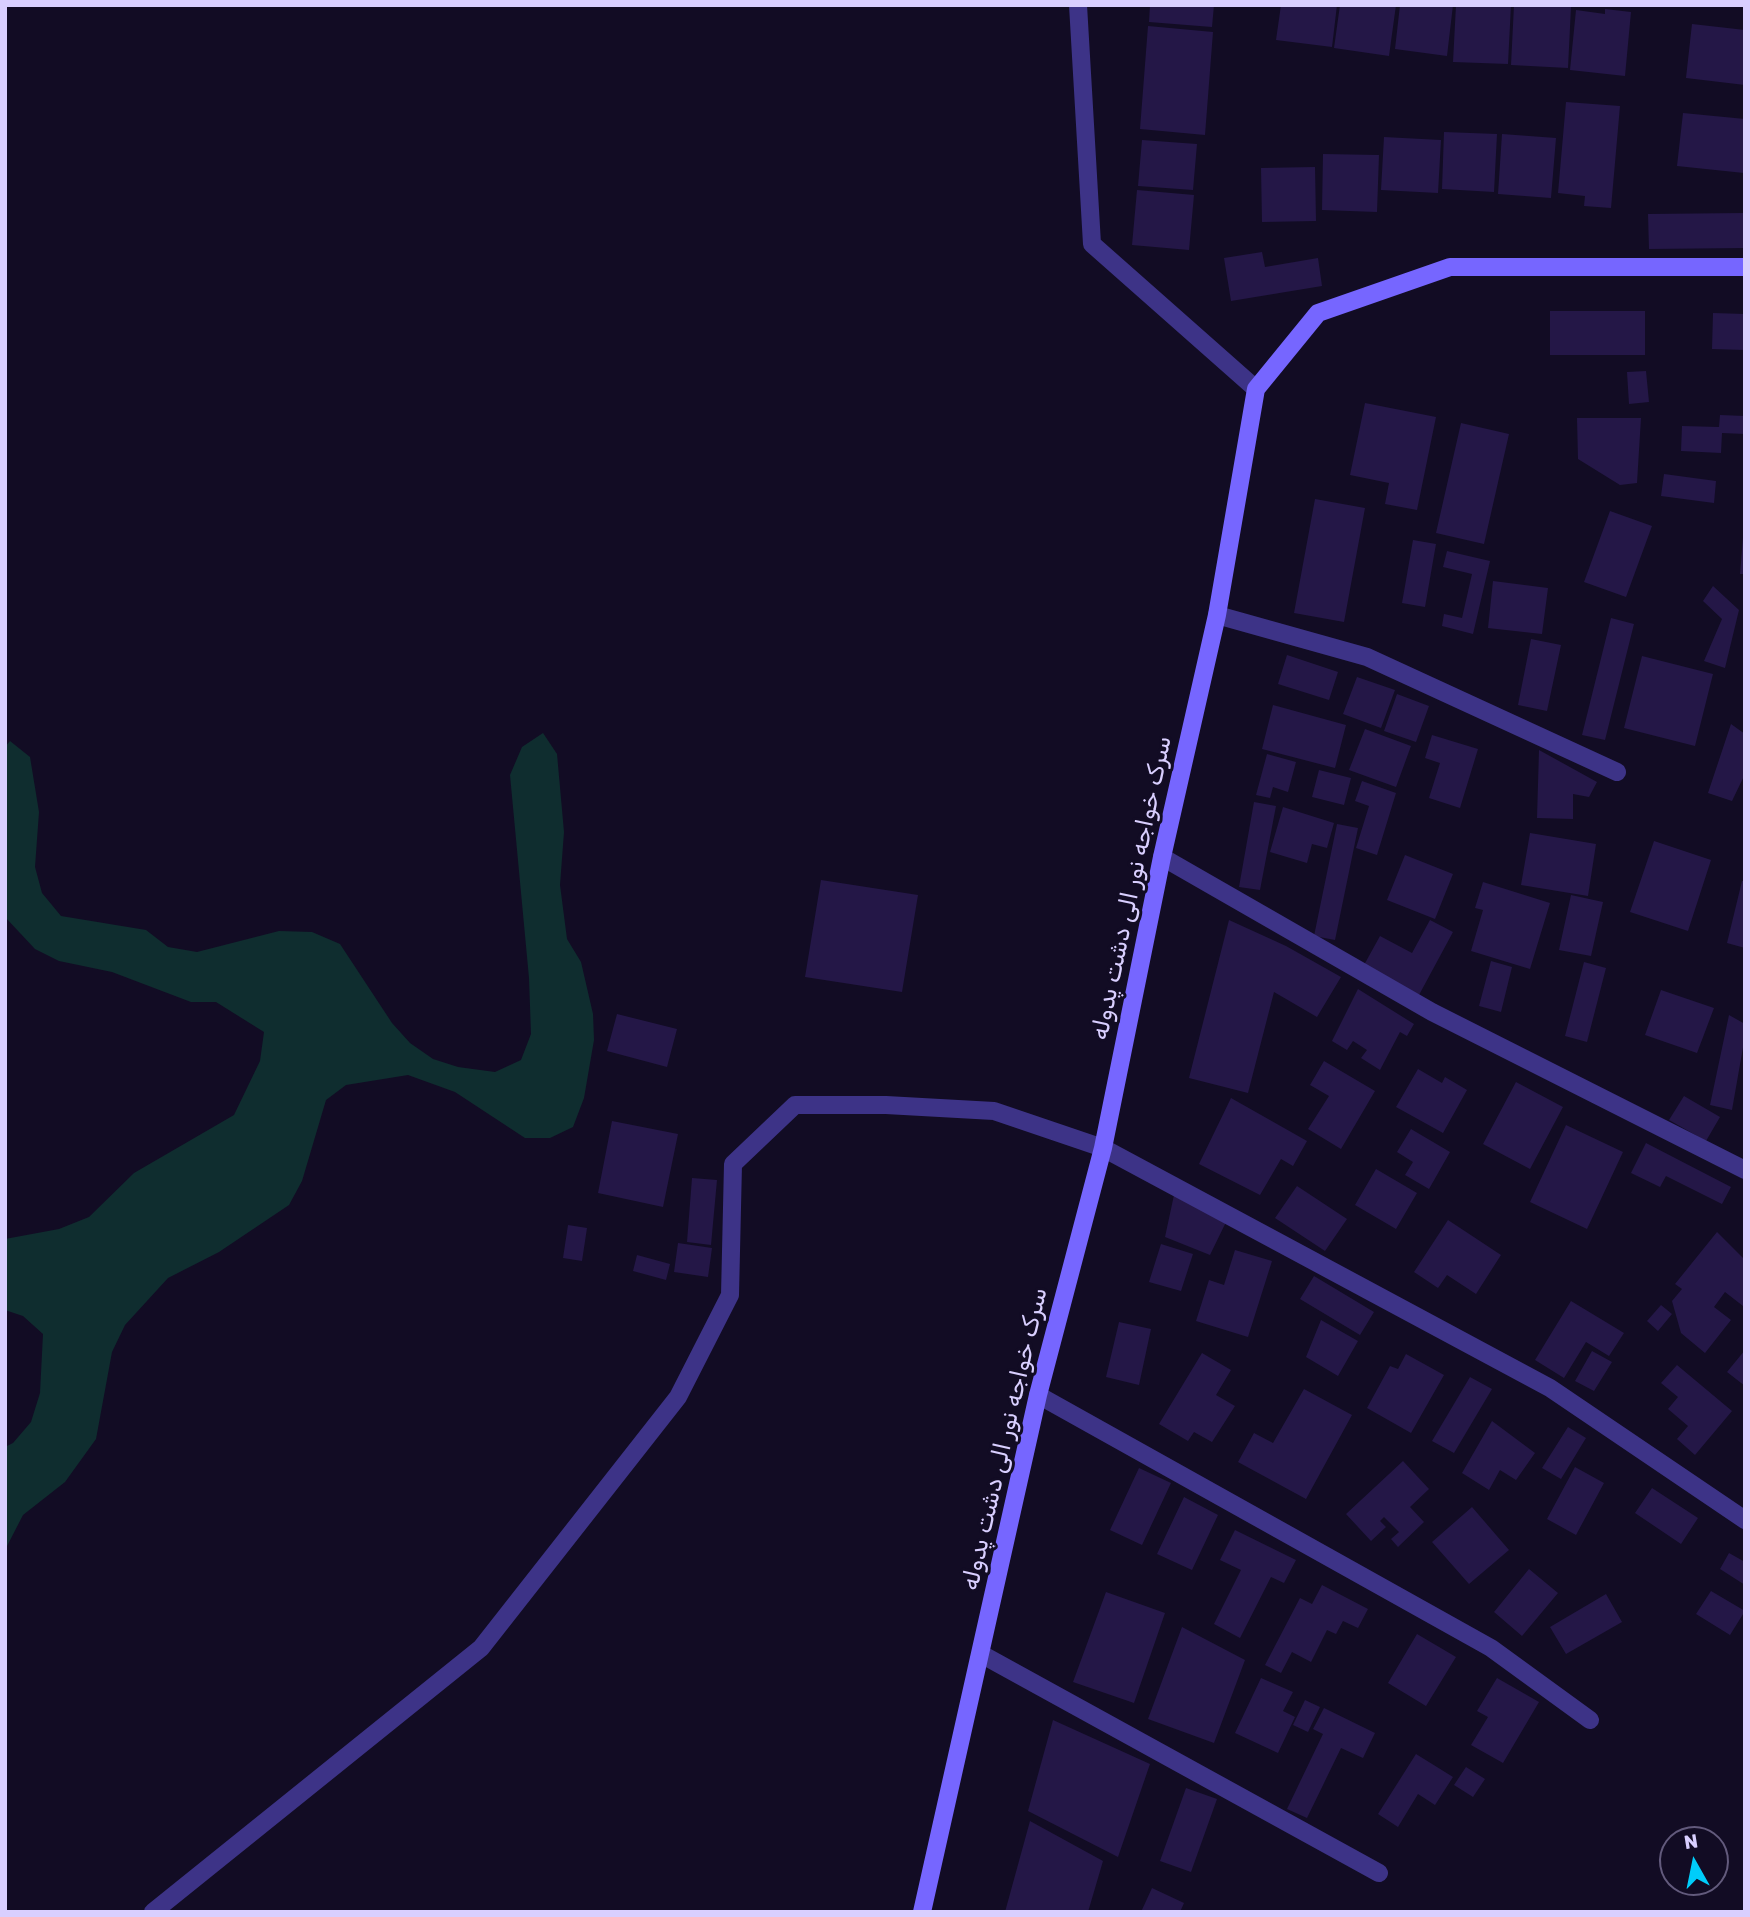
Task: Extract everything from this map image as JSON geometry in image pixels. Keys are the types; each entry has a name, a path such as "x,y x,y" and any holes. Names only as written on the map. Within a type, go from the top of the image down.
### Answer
{"main road":[{"name":"سرک خواجه نور الی دشت پدوله","path":"922,1912 1038,1395 1103,1148 1163,857 1217,615 1256,389 1318,313 1450,267 1745,267"}],"street":[{"path":"1078,5 1092,244 1256,389"},
{"path":"1217,615 1367,657 1617,772"},
{"path":"1163,857 1432,1012 1745,1170"},
{"path":"153,1912 481,1647 677,1397 730,1295 733,1164 795,1105 886,1105 994,1111 1103,1148 1550,1388 1745,1520"},
{"path":"1038,1395 1491,1648 1590,1720"},
{"path":"981,1654 1379,1873"}],"green space":[{"path":"543,733 557,754 564,832 560,885 567,939 581,962 593,1014 594,1040 584,1098 573,1127 550,1138 525,1138 455,1092 408,1075 346,1085 326,1100 302,1181 289,1205 219,1252 168,1278 125,1325 112,1352 96,1439 65,1482 23,1515 5,1550 5,1447 13,1443 31,1422 40,1393 43,1334 23,1316 5,1310 5,1239 59,1229 89,1217 134,1173 234,1115 260,1061 264,1032 216,1002 191,1002 112,972 59,961 35,949 5,917 5,747 10,741 30,757 39,812 35,867 42,893 61,916 146,930 168,947 197,952 279,931 312,932 340,944 392,1023 410,1043 433,1059 458,1067 495,1072 521,1060 531,1034 529,978 510,775 522,747"}],"building":[{"path":"1150,5 1214,5 1212,27 1149,22"},
{"path":"1281,5 1337,5 1332,47 1276,40"},
{"path":"1340,5 1396,5 1389,56 1334,48"},
{"path":"1400,5 1453,5 1447,56 1395,49"},
{"path":"1456,5 1511,5 1508,64 1453,62"},
{"path":"1514,5 1571,7 1568,68 1511,65"},
{"path":"1605,9 1631,12 1625,76 1570,70 1576,10 1605,14"},
{"path":"1692,24 1745,30 1745,85 1686,78"},
{"path":"1148,26 1213,32 1205,135 1140,129"},
{"path":"1566,102 1620,106 1611,208 1584,206 1585,196 1558,193"},
{"path":"1683,113 1745,119 1744,173 1677,166"},
{"path":"1444,132 1497,134 1494,192 1442,189"},
{"path":"1502,134 1556,138 1551,198 1498,194"},
{"path":"1384,137 1441,140 1438,193 1381,190"},
{"path":"1142,140 1197,144 1193,190 1138,186"},
{"path":"1323,154 1379,155 1377,212 1322,210"},
{"path":"1315,167 1316,221 1262,222 1261,168"},
{"path":"1137,190 1194,195 1189,250 1132,245"},
{"path":"1745,213 1745,248 1649,249 1648,214"},
{"path":"1262,252 1265,267 1318,258 1322,286 1231,301 1224,258"},
{"path":"1550,311 1645,311 1645,355 1550,355"},
{"path":"1713,313 1745,314 1745,350 1712,349"},
{"path":"1646,371 1649,402 1629,404 1627,372"},
{"path":"1365,403 1436,417 1417,510 1385,504 1389,483 1350,475"},
{"path":"1720,415 1745,416 1745,434 1722,433 1721,453 1681,451 1682,426 1719,427"},
{"path":"1577,418 1641,418 1637,483 1620,485 1578,459"},
{"path":"1461,423 1509,434 1484,544 1436,533"},
{"path":"1664,474 1716,481 1714,503 1661,496"},
{"path":"1315,499 1365,508 1344,622 1294,613"},
{"path":"1610,511 1652,526 1626,597 1584,582"},
{"path":"1743,537 1745,574 1740,574"},
{"path":"1413,540 1436,544 1425,607 1402,603"},
{"path":"1447,551 1490,561 1473,634 1442,626 1444,614 1462,618 1472,574 1443,567"},
{"path":"1493,581 1548,588 1542,634 1488,628"},
{"path":"1713,586 1739,610 1725,668 1704,661 1722,619 1703,601"},
{"path":"1611,618 1634,624 1605,740 1582,735"},
{"path":"1531,639 1561,645 1547,711 1518,705"},
{"path":"1287,655 1338,672 1329,700 1278,684"},
{"path":"1642,656 1713,674 1695,746 1624,728"},
{"path":"1357,677 1395,690 1381,728 1343,714"},
{"path":"1397,694 1429,706 1416,742 1384,731"},
{"path":"1273,705 1346,725 1335,768 1262,749"},
{"path":"1731,724 1745,734 1745,774 1732,801 1708,793"},
{"path":"1365,729 1411,746 1396,787 1349,770"},
{"path":"1432,735 1478,749 1460,808 1429,798 1440,763 1425,758"},
{"path":"1539,750 1597,782 1589,797 1573,794 1573,819 1537,818"},
{"path":"1267,754 1296,762 1288,792 1273,787 1270,798 1256,795"},
{"path":"1319,770 1351,778 1344,805 1312,797"},
{"path":"1362,781 1396,793 1377,855 1356,848 1369,806 1355,801"},
{"path":"1254,802 1276,806 1260,890 1239,887"},
{"path":"1283,807 1334,823 1327,848 1312,844 1307,863 1270,852"},
{"path":"1337,824 1358,828 1335,940 1314,936"},
{"path":"1530,833 1596,844 1588,896 1521,885"},
{"path":"1654,841 1711,860 1688,931 1630,912"},
{"path":"1405,855 1453,874 1435,919 1387,900"},
{"path":"821,880 918,895 902,992 805,977"},
{"path":"1742,881 1745,881 1745,948 1727,943"},
{"path":"1483,882 1550,903 1530,969 1471,951 1483,910 1475,908"},
{"path":"1571,895 1603,902 1591,956 1559,950"},
{"path":"1229,920 1286,946 1341,977 1317,1017 1274,992 1248,1093 1189,1078"},
{"path":"1430,920 1453,932 1419,995 1364,965 1380,936 1412,953"},
{"path":"1491,961 1512,967 1501,1012 1479,1006"},
{"path":"1584,962 1606,968 1587,1042 1565,1036"},
{"path":"1358,989 1414,1024 1407,1036 1400,1032 1380,1070 1361,1058 1367,1050 1353,1041 1347,1050 1332,1041"},
{"path":"1661,990 1714,1008 1697,1053 1645,1035"},
{"path":"617,1014 677,1029 667,1067 607,1051"},
{"path":"1729,1015 1745,1024 1732,1110 1710,1105"},
{"path":"1324,1061 1375,1091 1341,1149 1308,1129 1329,1096 1310,1085"},
{"path":"1418,1069 1442,1083 1445,1077 1467,1090 1443,1133 1396,1107"},
{"path":"1516,1082 1563,1107 1530,1169 1483,1144"},
{"path":"1684,1096 1720,1117 1706,1141 1669,1120"},
{"path":"1231,1098 1307,1141 1293,1166 1281,1159 1260,1195 1199,1164"},
{"path":"612,1121 678,1134 663,1207 598,1193"},
{"path":"1566,1125 1623,1152 1587,1229 1530,1202"},
{"path":"1411,1129 1450,1152 1429,1189 1405,1175 1413,1162 1397,1152"},
{"path":"1646,1143 1731,1187 1722,1204 1666,1176 1660,1187 1631,1173"},
{"path":"1376,1169 1417,1193 1396,1229 1355,1205"},
{"path":"692,1178 717,1180 711,1245 687,1242"},
{"path":"1297,1186 1347,1219 1325,1251 1275,1218"},
{"path":"1174,1195 1227,1220 1210,1255 1165,1237"},
{"path":"1448,1220 1501,1255 1476,1294 1447,1275 1438,1288 1414,1272"},
{"path":"568,1225 587,1228 582,1261 563,1258"},
{"path":"1717,1232 1745,1260 1745,1303 1743,1306 1725,1292 1714,1307 1731,1320 1705,1353 1681,1333 1672,1301 1682,1289 1675,1284"},
{"path":"678,1243 712,1248 708,1277 674,1272"},
{"path":"1161,1244 1193,1254 1181,1291 1149,1282"},
{"path":"1235,1250 1272,1261 1248,1337 1196,1321 1209,1280 1224,1285"},
{"path":"637,1255 670,1264 666,1280 633,1271"},
{"path":"1314,1276 1374,1312 1360,1335 1300,1299"},
{"path":"1571,1301 1624,1333 1609,1356 1586,1342 1564,1378 1535,1360"},
{"path":"1661,1305 1672,1314 1658,1331 1647,1321"},
{"path":"1321,1320 1358,1341 1338,1376 1306,1357"},
{"path":"1119,1322 1151,1329 1139,1385 1106,1377"},
{"path":"1745,1350 1745,1386 1727,1372"},
{"path":"1592,1351 1612,1362 1594,1391 1575,1381"},
{"path":"1202,1353 1231,1370 1216,1395 1235,1406 1212,1442 1194,1432 1188,1441 1159,1424"},
{"path":"1406,1354 1444,1375 1411,1433 1367,1408 1390,1366 1398,1369"},
{"path":"1677,1365 1732,1411 1695,1455 1677,1439 1688,1426 1668,1409 1678,1397 1661,1383"},
{"path":"1470,1377 1492,1389 1454,1453 1432,1441"},
{"path":"1304,1389 1352,1415 1306,1499 1238,1462 1254,1433 1273,1443"},
{"path":"1492,1421 1535,1453 1516,1480 1500,1470 1489,1490 1462,1473"},
{"path":"1568,1427 1586,1438 1561,1479 1542,1468"},
{"path":"1403,1461 1429,1489 1410,1507 1424,1522 1398,1547 1391,1539 1399,1532 1384,1517 1380,1521 1386,1527 1371,1541 1346,1514"},
{"path":"1575,1467 1604,1483 1576,1535 1547,1519"},
{"path":"1139,1468 1171,1483 1142,1545 1110,1530"},
{"path":"1652,1488 1698,1518 1681,1544 1635,1513"},
{"path":"1184,1497 1218,1515 1192,1570 1157,1554"},
{"path":"1472,1507 1509,1550 1469,1584 1432,1542"},
{"path":"1235,1530 1296,1560 1284,1583 1271,1577 1240,1638 1214,1624 1241,1570 1220,1560"},
{"path":"1729,1553 1745,1562 1745,1585 1720,1569"},
{"path":"1529,1569 1558,1593 1522,1636 1494,1612"},
{"path":"1322,1585 1368,1609 1358,1628 1343,1621 1336,1634 1327,1630 1311,1662 1292,1652 1281,1673 1265,1665 1300,1598 1312,1604"},
{"path":"1711,1591 1745,1611 1730,1635 1696,1614"},
{"path":"1106,1592 1165,1613 1134,1703 1073,1682"},
{"path":"1606,1594 1622,1622 1566,1654 1550,1627"},
{"path":"1182,1627 1245,1660 1214,1743 1148,1719"},
{"path":"1417,1634 1456,1657 1426,1706 1388,1683"},
{"path":"1261,1678 1293,1692 1283,1711 1295,1717 1278,1753 1235,1733"},
{"path":"1497,1678 1539,1702 1503,1763 1471,1745 1488,1717 1477,1711"},
{"path":"1305,1700 1320,1707 1308,1732 1293,1725"},
{"path":"1324,1708 1375,1733 1363,1758 1341,1748 1307,1818 1287,1809 1323,1734 1313,1729"},
{"path":"1053,1720 1150,1764 1118,1857 1028,1811"},
{"path":"1416,1754 1453,1777 1435,1805 1418,1794 1398,1827 1378,1814"},
{"path":"1466,1767 1485,1779 1473,1797 1454,1785"},
{"path":"1186,1788 1217,1799 1191,1872 1160,1861"},
{"path":"1030,1821 1103,1861 1088,1912 1005,1912"},
{"path":"1152,1888 1184,1903 1180,1912 1141,1912"}]}
